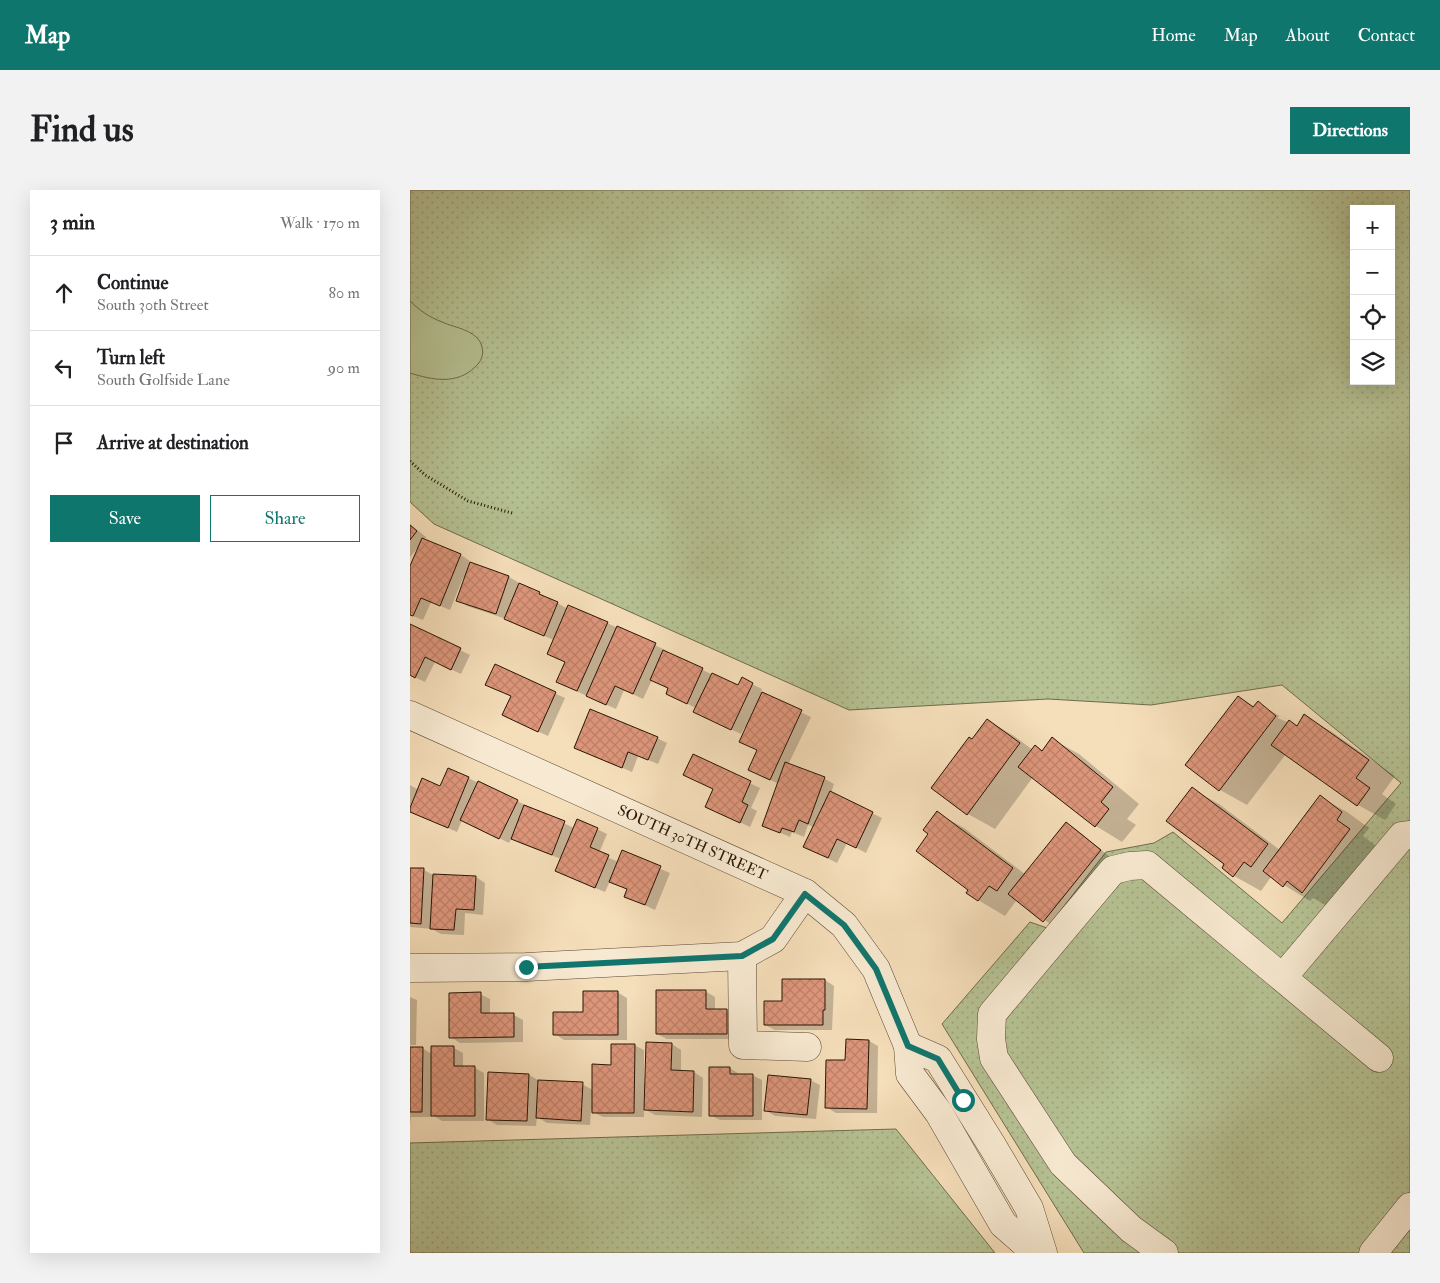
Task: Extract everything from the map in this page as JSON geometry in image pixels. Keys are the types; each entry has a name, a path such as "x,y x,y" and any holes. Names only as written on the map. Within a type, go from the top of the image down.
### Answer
{"street":[{"name":"SOUTH 30TH STREET","path":"410,715 805,894 844,925 876,969 908,1046 910,1074 939,1113 1003,1224 1036,1253"},
{"path":"1283,977 1402,836 1410,835"},
{"path":"1164,1253 1131,1228 1063,1164 994,1058 991,1039 992,1014 1113,870 1147,865 1379,1058"},
{"path":"410,968 526,967 742,956 773,939 805,894"},
{"path":"742,956 743,1045 807,1047"},
{"path":"908,1046 938,1059 1029,1208 1043,1253"},
{"path":"969,1165 993,1147"},
{"path":"1373,1253 1410,1208"}],"path":[{"path":"410,461 425,475 468,501 512,513"}],"green space":[{"path":"410,190 1410,190 1410,1253 1084,1253 942,1024 1030,922 1047,928 1106,852 1154,843 1173,832 1282,923 1401,783 1282,685 1151,705 1048,699 849,710 434,524 410,502"},
{"path":"410,301 433,318 465,330 476,337 480,341 483,350 482,358 477,365 468,373 452,379 427,378 410,373"},
{"path":"896,1129 995,1253 410,1253 410,1143"}],"building":[{"path":"410,525 417,531 410,540"},
{"path":"422,538 461,554 440,606 421,598 413,616 410,615 410,566"},
{"path":"470,562 509,576 496,614 456,601"},
{"path":"519,583 558,602 544,636 504,619"},
{"path":"568,605 608,622 577,691 556,682 565,662 547,654"},
{"path":"410,624 461,648 451,670 425,657 415,678 410,675"},
{"path":"617,626 656,643 633,694 615,686 606,705 586,696"},
{"path":"663,650 703,668 687,704 666,694 668,688 650,680"},
{"path":"495,664 556,692 538,732 502,715 511,696 485,685"},
{"path":"712,673 738,685 742,677 753,683 731,730 693,712"},
{"path":"762,692 802,710 770,780 748,770 757,750 739,742"},
{"path":"1238,696 1253,707 1258,701 1276,716 1219,791 1185,765"},
{"path":"590,709 658,737 648,760 628,752 622,768 574,748"},
{"path":"1304,714 1369,760 1356,778 1370,788 1357,806 1271,745 1289,720 1297,726"},
{"path":"987,719 1020,743 967,815 931,788 969,737 972,739"},
{"path":"1052,737 1113,787 1101,802 1109,809 1095,827 1018,767 1035,745 1042,751"},
{"path":"693,754 751,781 742,802 748,805 740,823 705,807 713,789 683,775"},
{"path":"785,762 825,777 808,824 799,820 794,832 782,828 780,833 762,826"},
{"path":"448,768 469,777 448,828 410,812 410,808 422,778 440,786"},
{"path":"478,781 518,800 499,839 460,820"},
{"path":"1192,787 1268,844 1251,867 1244,862 1233,877 1222,868 1224,864 1166,821"},
{"path":"830,791 873,812 856,848 837,839 828,858 803,847"},
{"path":"1320,795 1342,812 1337,820 1350,829 1302,893 1287,881 1283,887 1263,871"},
{"path":"524,805 565,821 552,855 511,839"},
{"path":"937,811 1013,868 997,891 989,886 978,901 966,893 968,890 916,851 928,834 923,830"},
{"path":"577,819 598,828 590,847 609,855 595,888 555,871"},
{"path":"1066,822 1101,850 1043,922 1008,894"},
{"path":"622,850 661,866 645,905 624,897 627,889 609,882"},
{"path":"410,868 424,868 421,924 410,923"},
{"path":"433,874 476,876 474,910 456,909 454,930 430,929"},
{"path":"782,979 825,979 823,1025 764,1025 764,1001 782,1001"},
{"path":"656,990 706,990 706,1009 727,1009 727,1034 656,1034"},
{"path":"583,991 618,991 618,1035 553,1035 553,1012 583,1012"},
{"path":"481,992 481,1013 514,1013 514,1037 449,1038 449,993"},
{"path":"846,1039 869,1040 867,1109 825,1108 826,1060 845,1060"},
{"path":"646,1042 672,1043 671,1070 694,1071 693,1112 644,1110"},
{"path":"611,1044 635,1044 634,1113 592,1113 592,1064 611,1065"},
{"path":"431,1046 454,1046 454,1066 475,1066 475,1116 431,1116"},
{"path":"410,1047 423,1047 422,1112 410,1112"},
{"path":"709,1067 730,1067 730,1074 753,1074 753,1116 709,1116"},
{"path":"488,1072 529,1074 527,1121 486,1120"},
{"path":"768,1075 811,1079 807,1115 764,1111"},
{"path":"538,1080 583,1082 581,1121 536,1118"}],"route":[{"path":"526,967 742,956 773,939 805,894 844,925 876,969 908,1046 938,1059 963,1100"}]}
